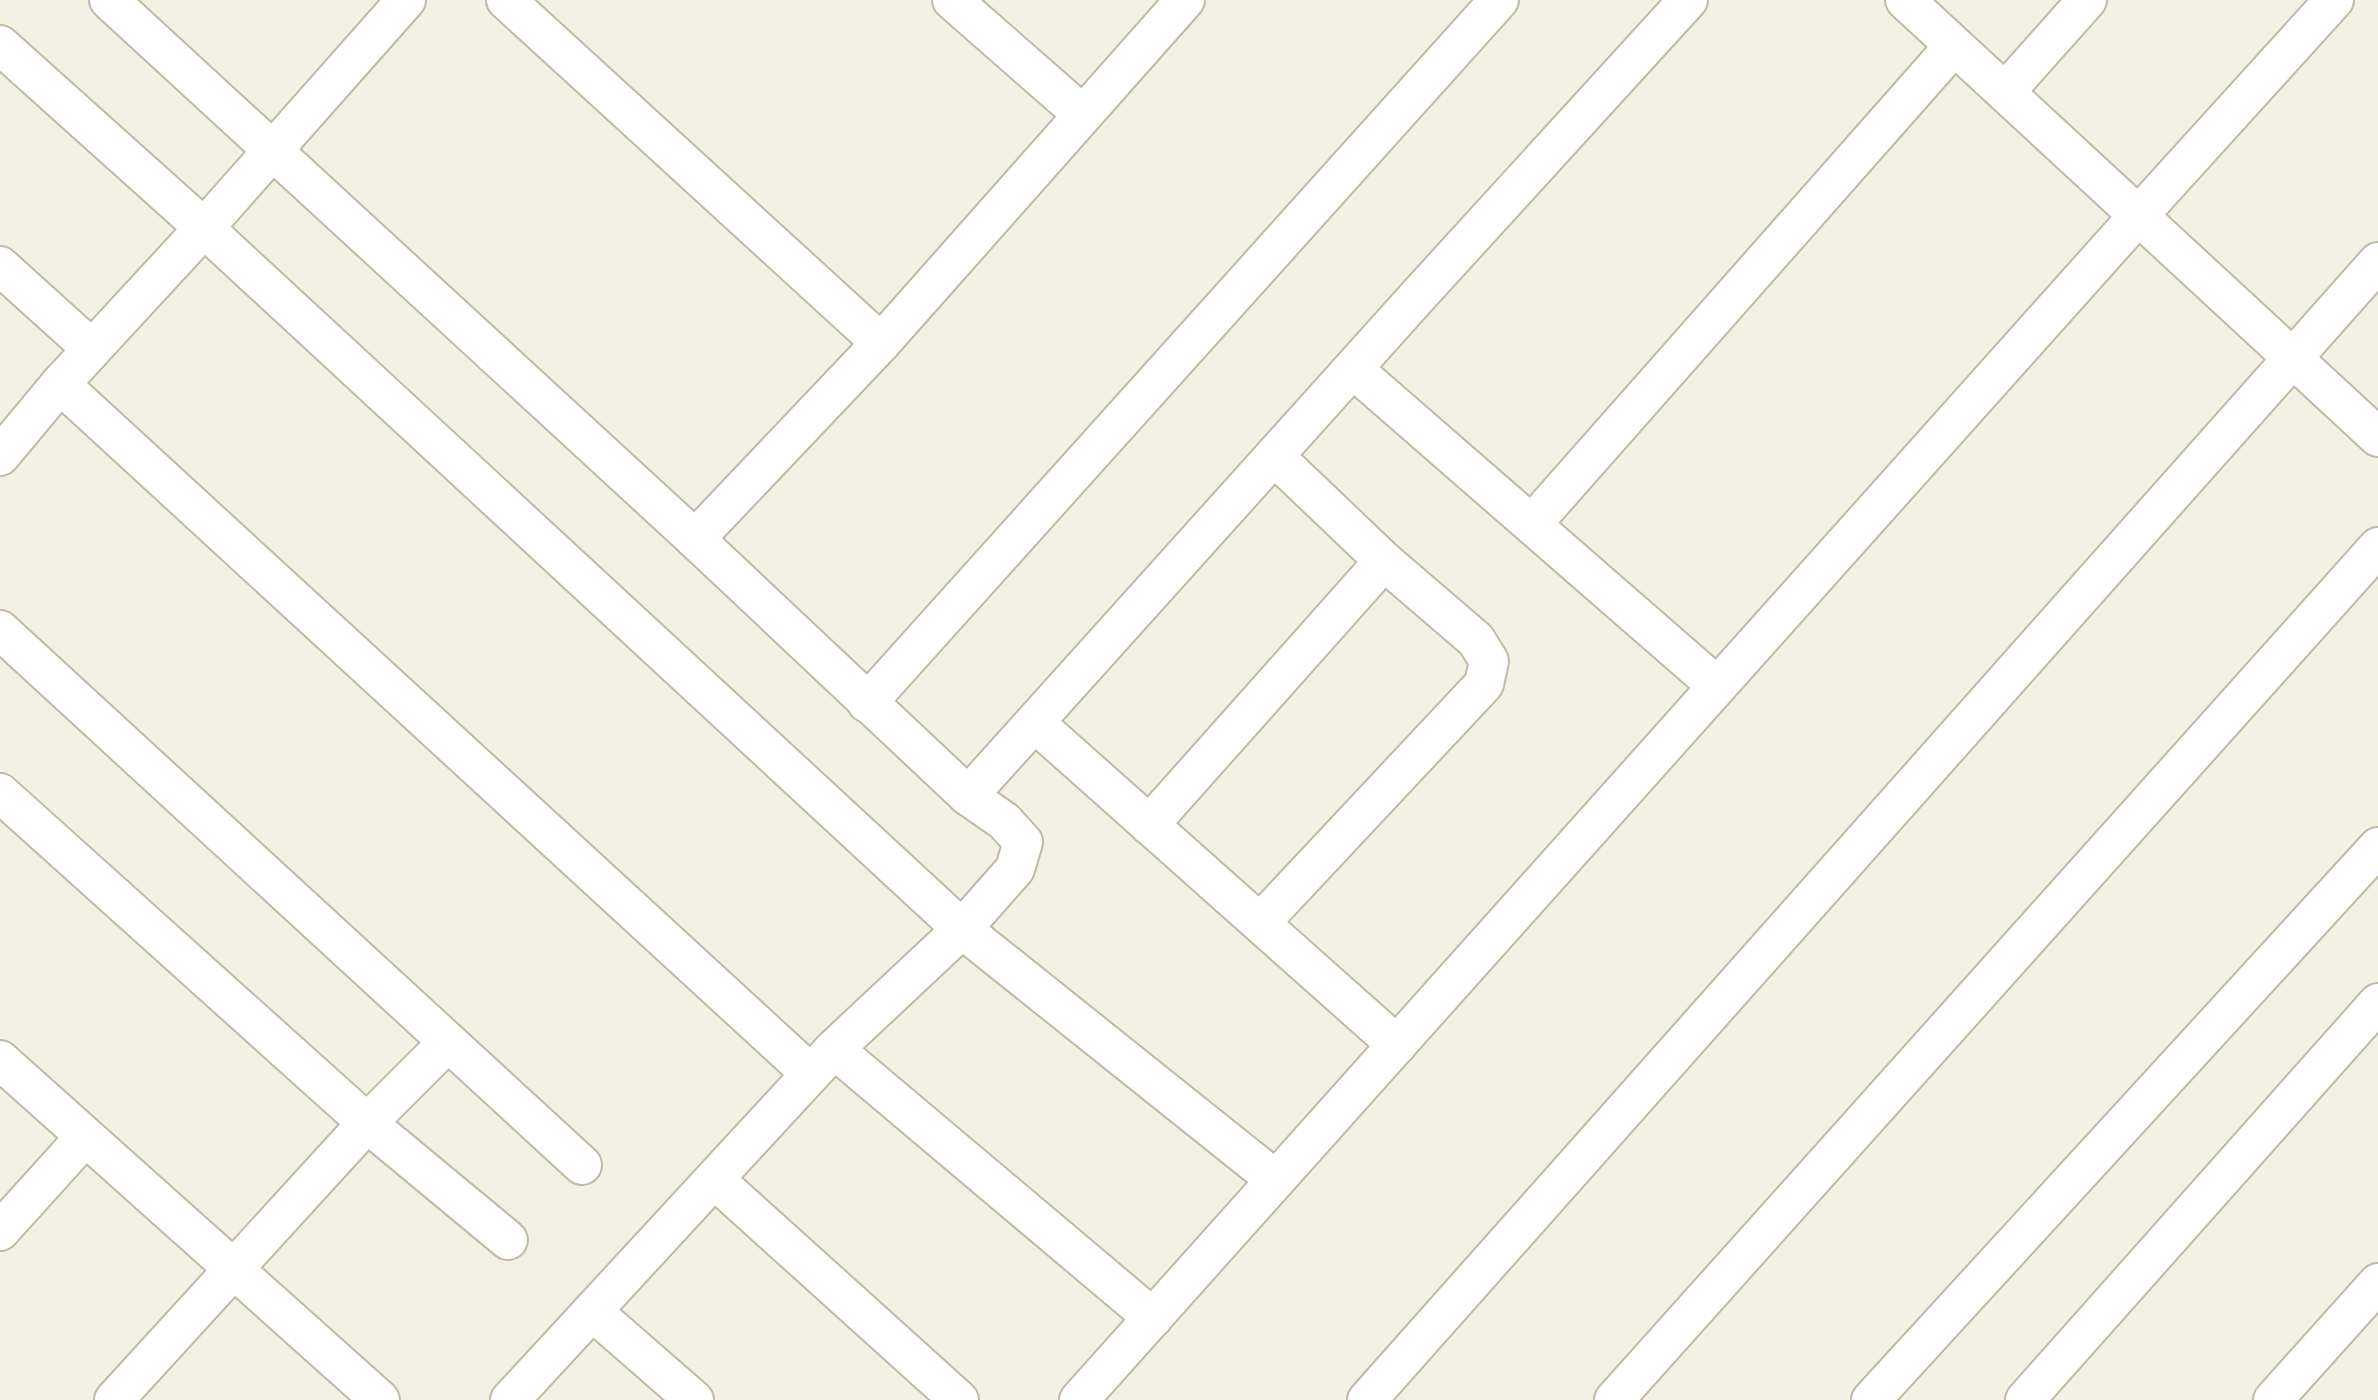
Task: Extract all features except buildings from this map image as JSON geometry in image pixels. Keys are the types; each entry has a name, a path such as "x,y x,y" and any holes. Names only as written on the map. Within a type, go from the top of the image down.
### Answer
{"street":[{"path":"109,0 695,540 867,703 968,796 1004,821 1023,842 1016,869 962,929 822,1062 510,1400"},
{"path":"5,440 204,228 406,0"},
{"path":"506,0 881,343"},
{"path":"952,0 1082,114"},
{"path":"695,540 881,343 1185,0"},
{"path":"867,703 1499,0"},
{"path":"968,796 1688,0"},
{"path":"1905,0 2378,437"},
{"path":"2004,92 2087,0"},
{"path":"1079,1400 2334,0"},
{"path":"0,45 204,228 962,929 1276,1180"},
{"path":"1532,524 1954,46"},
{"path":"1367,1400 2378,262"},
{"path":"0,266 92,349"},
{"path":"1353,369 1717,686"},
{"path":"60,384 822,1062 1153,1318"},
{"path":"1260,923 1484,684 1489,661 1476,640 1384,561 1274,456"},
{"path":"1614,1400 2378,547"},
{"path":"1149,825 1384,561"},
{"path":"0,630 582,1165"},
{"path":"1035,723 1397,1045"},
{"path":"0,793 367,1123 508,1240"},
{"path":"1871,1400 2378,847"},
{"path":"2025,1400 2378,1003"},
{"path":"114,1400 367,1123 448,1042"},
{"path":"0,1060 380,1400"},
{"path":"0,1231 85,1137"},
{"path":"714,1179 959,1400"},
{"path":"2273,1400 2378,1283"},
{"path":"592,1311 695,1400"}]}
